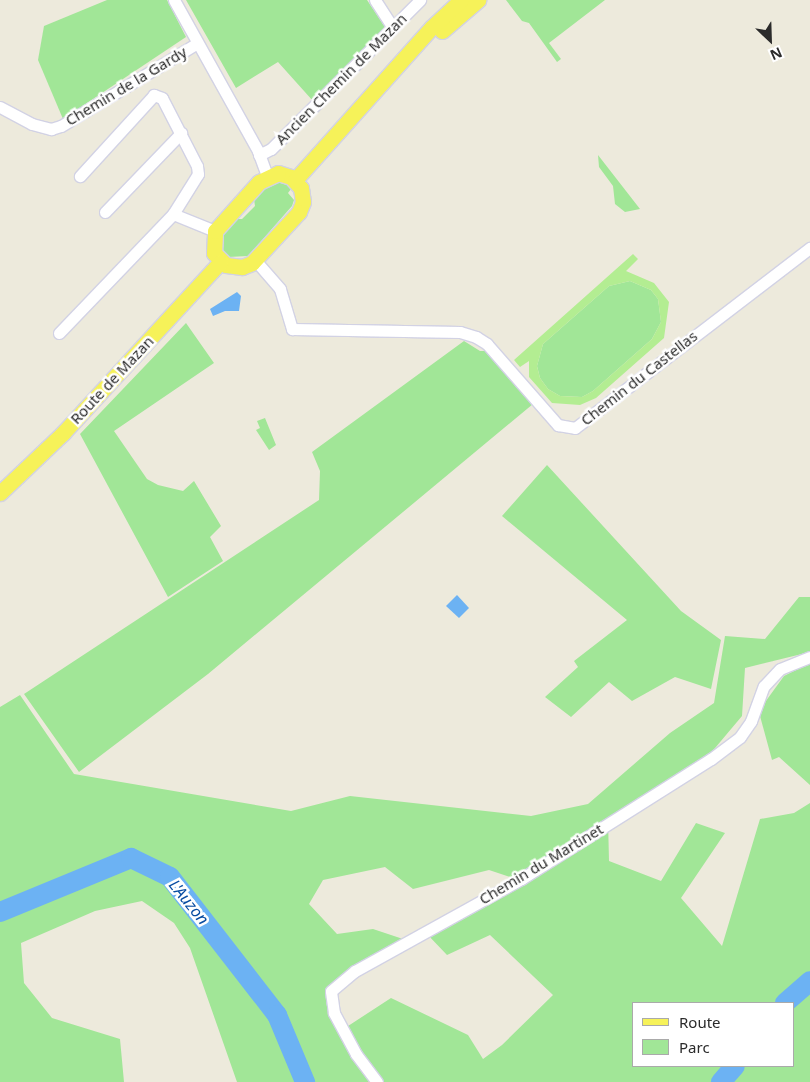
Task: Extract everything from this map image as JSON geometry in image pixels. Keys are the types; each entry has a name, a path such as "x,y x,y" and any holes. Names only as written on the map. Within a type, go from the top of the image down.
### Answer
{"main road":[{"path":"295,180 340,132 425,34 461,0"},
{"path":"340,132 478,0"},
{"path":"278,173 295,180 302,192 302,207 255,260 237,268 220,262 212,245 215,231 267,176 278,173"},
{"name":"Route de Mazan","path":"0,493 63,433 220,262"}],"street":[{"path":"174,0 196,44 259,155 267,176"},
{"path":"375,0 392,26"},
{"name":"Ancien Chemin de Mazan","path":"259,155 272,149 392,26 420,0"},
{"name":"Chemin de la Gardy","path":"0,107 32,124 51,129 61,126 196,44"},
{"path":"59,332 173,214 198,174 162,98 154,95 80,176"},
{"path":"105,212 180,133"},
{"path":"173,214 215,231"},
{"name":"Chemin du Castellas","path":"255,260 280,289 292,329 460,332 476,337 487,344 558,425 575,428 810,248"},
{"name":"Chemin du Martinet","path":"376,1082 356,1054 334,1013 331,991 355,971 521,879 711,759 740,737 751,721 764,686 780,669 810,657"}],"green space":[{"path":"107,0 167,0 186,37 63,119 38,60 44,26"},
{"path":"186,0 367,0 385,27 313,101 278,62 236,88"},
{"path":"506,0 605,0 549,43 561,59 557,62 529,23 522,21"},
{"path":"598,155 640,209 625,212 615,204 613,186 599,167"},
{"path":"277,182 286,183 291,189 288,193 294,200 292,206 248,256 228,257 221,248 221,236 236,219 242,219 255,206 254,199 266,186"},
{"path":"633,254 638,259 626,271 654,283 669,302 664,338 596,398 580,405 552,403 529,377 529,361 520,367 514,360","holes":["630,281 651,290 658,299 661,322 652,339 593,391 582,397 560,396 548,389 540,378 537,366 543,344 609,286"]},
{"path":"630,281 651,290 658,299 661,322 652,339 593,391 582,397 560,396 548,389 540,378 537,366 543,344 609,286"},
{"path":"186,323 214,363 114,431 147,479 158,485 183,491 194,481 221,526 210,537 223,561 168,597 80,434"},
{"path":"464,341 480,351 488,351 533,404 208,674 79,772 24,694 319,500 320,471 312,452"},
{"path":"265,418 276,445 269,450 256,430 260,428 257,421"},
{"path":"547,465 681,611 721,640 711,689 675,677 632,701 609,682 571,717 545,697 578,667 574,661 627,620 502,516"},
{"path":"799,597 810,597 810,652 745,668 742,716 710,754 608,819 609,861 661,881 696,823 725,833 681,898 722,946 760,819 794,813 810,803 810,1082 380,1082 345,1028 370,1082 237,1082 190,948 174,923 142,901 95,911 21,943 24,983 52,1018 120,1039 124,1082 0,1082 0,707 20,695 74,774 291,811 350,796 531,816 588,804 670,733 714,703 725,636 765,639","holes":["385,867 413,889 489,870 522,881 426,933 447,955 490,935 553,995 502,1045 483,1059 468,1035 391,998 345,1028 327,989 403,939 373,929 337,934 309,904 323,880"]},
{"path":"810,663 810,785 779,757 772,760 760,716 763,705 784,676"}],"water":[{"path":"237,292 241,296 239,311 225,311 213,316 210,309"},
{"path":"457,595 469,608 459,618 446,606"}],"waterway":[{"name":"L'Auzon","path":"0,912 131,858 170,877 277,1015 305,1082"},
{"name":"L'Auzon","path":"786,1002 810,981"},
{"name":"L'Auzon","path":"721,1082 734,1067"}]}
